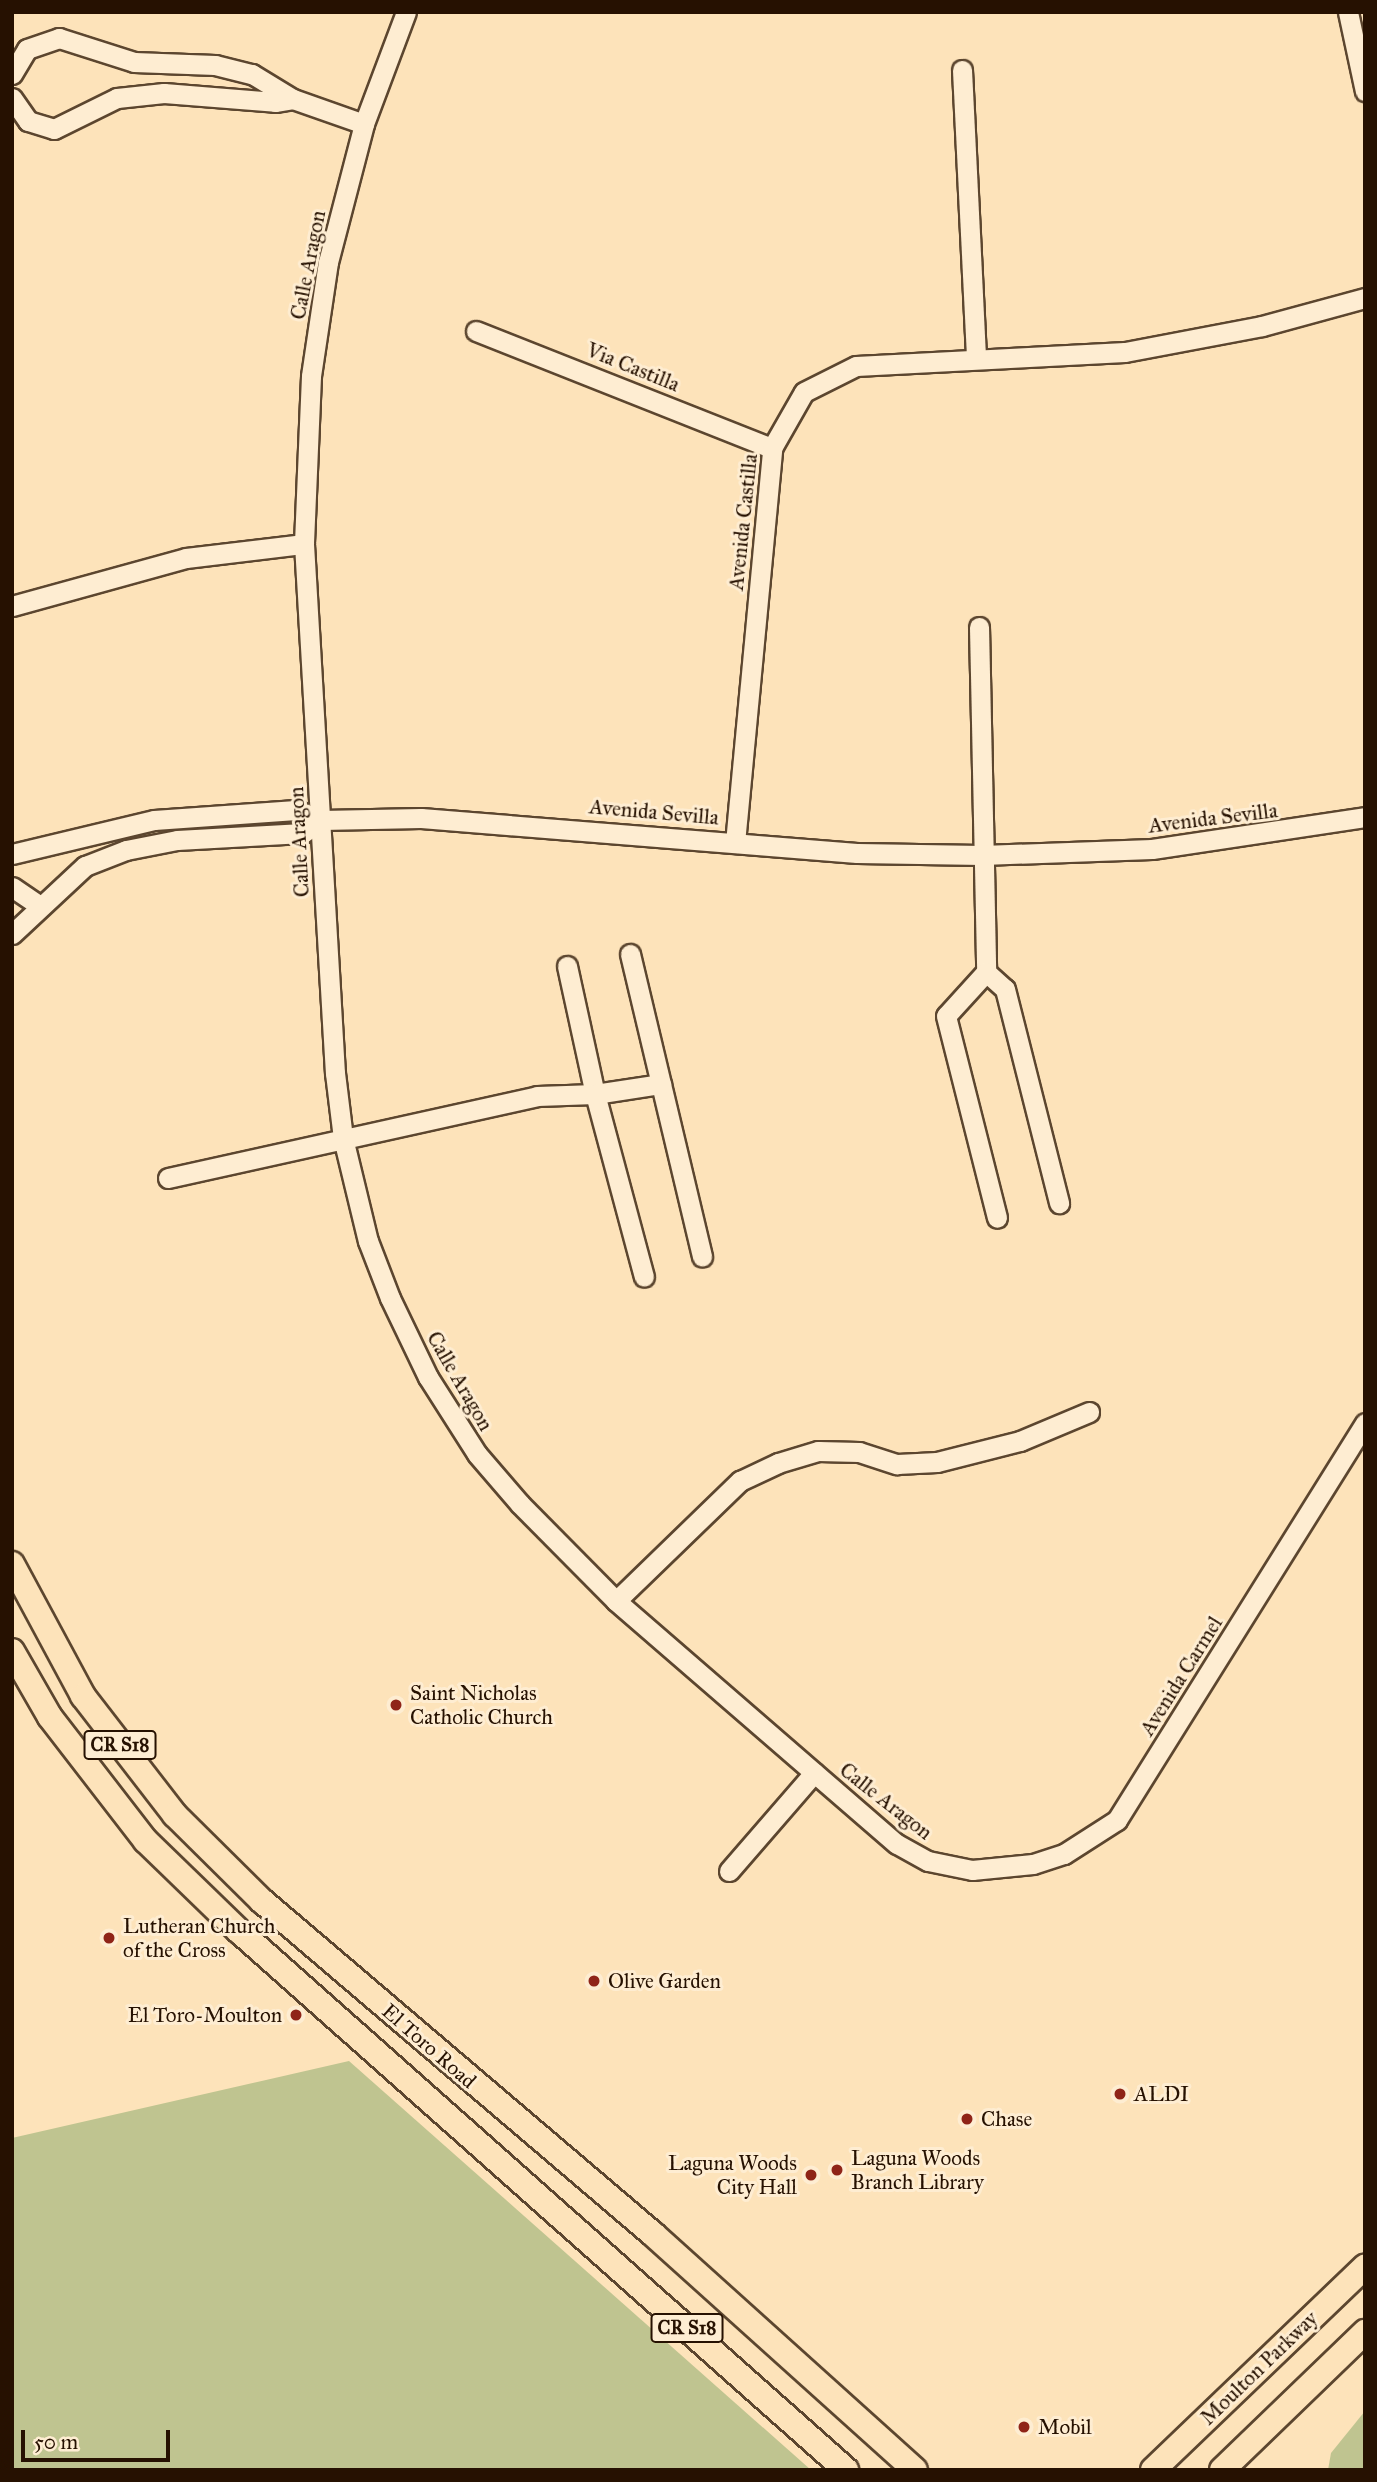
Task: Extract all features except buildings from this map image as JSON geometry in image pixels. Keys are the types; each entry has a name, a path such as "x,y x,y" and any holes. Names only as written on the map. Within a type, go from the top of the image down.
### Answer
{"main road":[{"name":"El Toro Road","path":"12,1564 83,1696 175,1815 262,1901 654,2235 915,2470"},
{"name":"El Toro Road","path":"12,1651 50,1717 146,1841 239,1931 846,2470"},
{"name":"Moulton Parkway","path":"1153,2470 1365,2267"},
{"path":"1222,2470 1365,2332"}],"street":[{"name":"Calle Aragon","path":"406,12 364,124 328,262 313,363 304,544 343,1138 368,1241 428,1377 477,1454 511,1494 617,1601 897,1844 928,1861 972,1870"},
{"path":"1348,12 1365,91"},
{"path":"12,74 27,49 59,38 134,62 215,65 252,74 293,99 364,124"},
{"path":"962,70 976,358"},
{"path":"12,98 27,121 54,129 117,99 164,93 266,102 293,99"},
{"name":"Avenida Castilla","path":"736,843 772,448 804,392 856,366 1125,352 1262,326 1365,298"},
{"name":"Via Castilla","path":"476,331 772,448"},
{"path":"12,606 186,558 304,544"},
{"path":"979,627 986,972 946,1016 997,1219"},
{"name":"Avenida Sevilla","path":"12,854 194,815 300,810 321,820 422,818 857,853 982,855 1152,849 1365,817"},
{"name":"Avenida Sevilla","path":"12,934 85,866 126,850 177,840 303,833 321,820"},
{"path":"12,887 40,906"},
{"path":"630,954 702,1256"},
{"path":"567,966 595,1094 645,1277"},
{"path":"986,972 1005,989 1059,1203"},
{"path":"168,1178 537,1096 595,1094 661,1084"},
{"path":"617,1601 740,1481 778,1464 818,1451 859,1452 897,1464 937,1462 1020,1441 1089,1412"},
{"name":"Avenida Carmel","path":"972,1870 1033,1864 1064,1854 1117,1820 1365,1423"},
{"name":"Calle Aragon","path":"729,1871 814,1773"}],"green space":[{"path":"349,2061 811,2470 12,2470 12,2138"},
{"path":"1365,2411 1365,2470 1328,2470 1331,2453"}],"place":[{"name":"Saint Nicholas Catholic Church","path":"396,1705"},
{"name":"Lutheran Church of the Cross","path":"109,1938"},
{"name":"Olive Garden","path":"594,1981"},
{"name":"El Toro-Moulton","path":"296,2015"},
{"name":"ALDI","path":"1120,2094"},
{"name":"Chase","path":"967,2119"},
{"name":"Laguna Woods Branch Library","path":"837,2170"},
{"name":"Laguna Woods City Hall","path":"811,2175"},
{"name":"Mobil","path":"1024,2427"}]}
